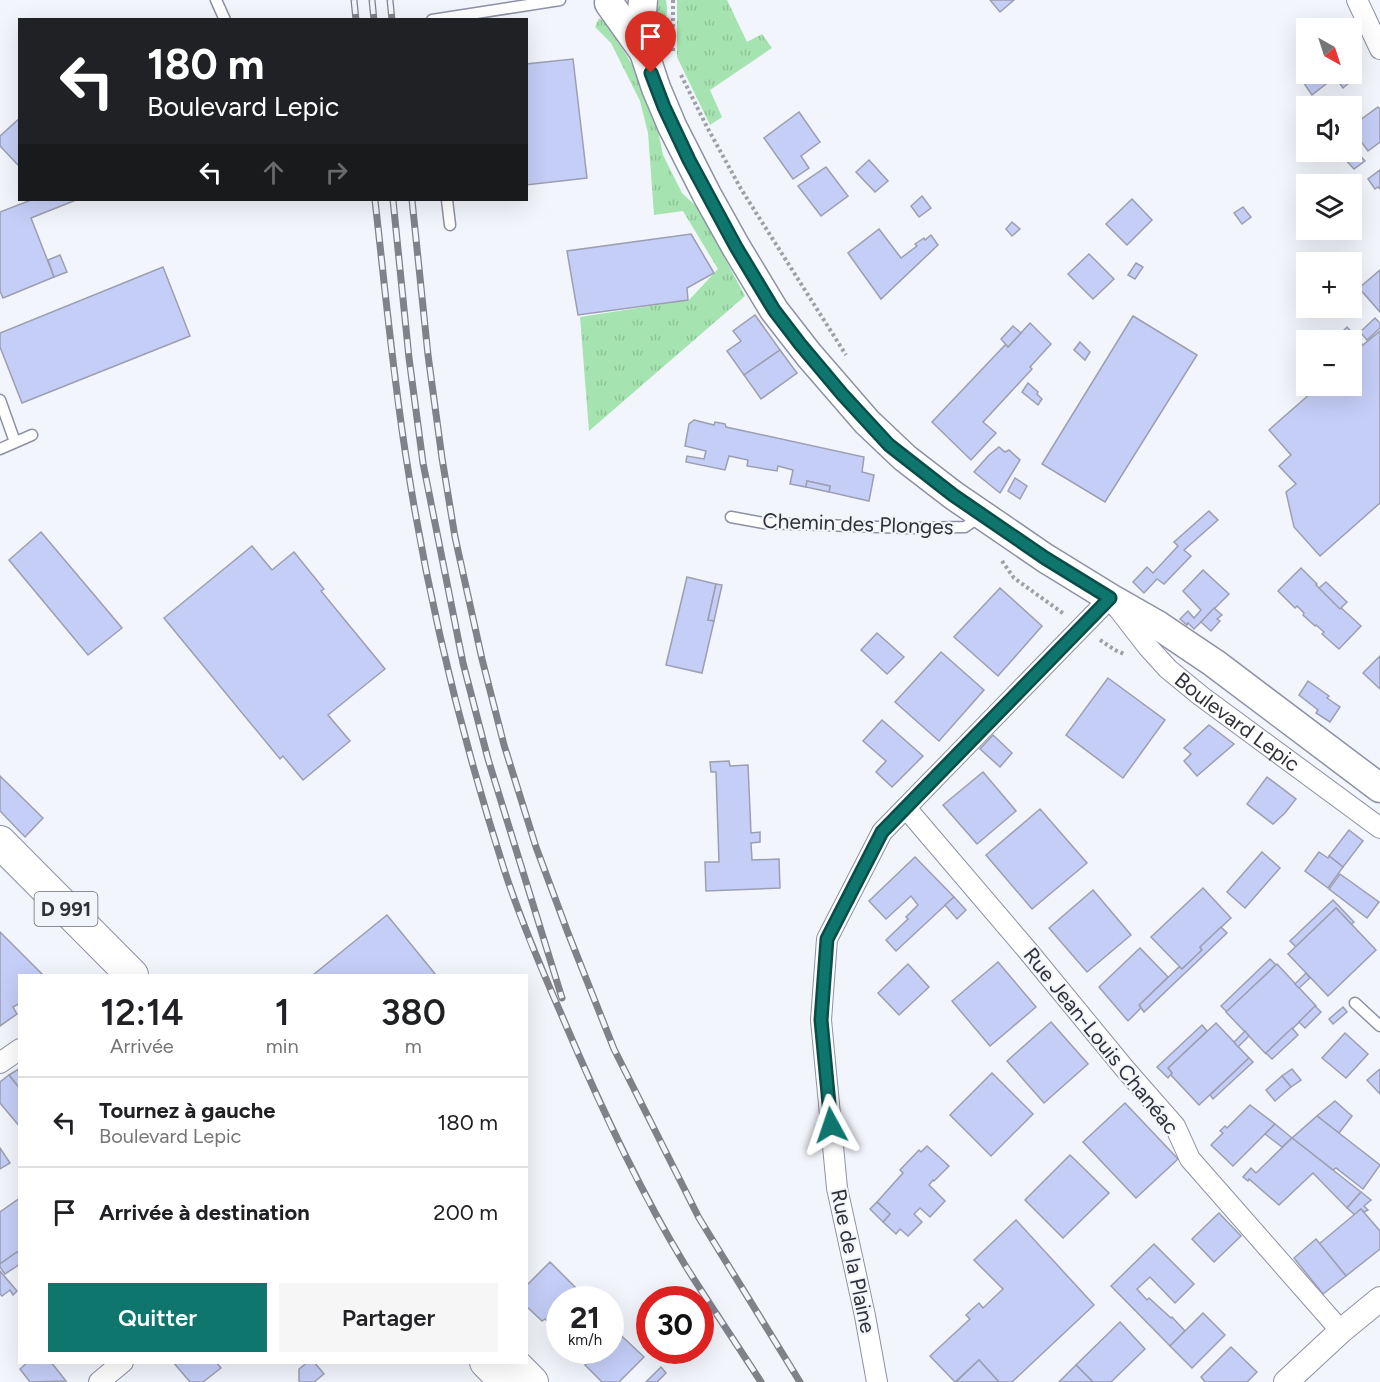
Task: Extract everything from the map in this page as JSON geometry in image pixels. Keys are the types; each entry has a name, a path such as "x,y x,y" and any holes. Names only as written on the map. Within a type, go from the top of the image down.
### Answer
{"main road":[{"name":"Boulevard Lepic","path":"642,0 644,52"},
{"name":"Boulevard Lepic","path":"616,1 644,52 656,88 689,160 736,247 780,318 842,394 889,445 953,495 1045,558 1159,626 1214,663 1380,788"},
{"name":"D 991","path":"0,842 121,974"},
{"name":"D 991","path":"0,872 121,974"},
{"path":"500,1367 532,1382"}],"street":[{"path":"1357,0 1380,49"},
{"name":"Rue de la Plaine","path":"878,1382 837,1188 821,1020 827,939 882,832 1110,598"},
{"name":"Boulevard Lepic","path":"1110,598 1168,669 1201,696 1380,828"},
{"name":"Rue Jean-Louis Chanéac","path":"906,808 1175,1126 1190,1159 1341,1331"},
{"path":"0,1063 18,1050"},
{"path":"1286,1382 1341,1331 1380,1299"},
{"path":"99,1382 121,1364"}],"lane":[{"path":"216,0 224,18"},
{"path":"445,18 560,0"},
{"path":"447,201 450,225"},
{"path":"0,400 15,442"},
{"path":"0,449 32,435"},
{"name":"Chemin des Plonges","path":"730,516 764,523 909,528 965,527 982,515"},
{"path":"1355,1003 1380,1026"}],"path":[{"path":"673,0 673,58"},
{"path":"678,68 741,189 848,358"},
{"path":"1001,560 1014,578 1114,650 1125,654"}],"green space":[{"path":"659,0 666,0 667,7 665,48 658,48 655,17"},
{"path":"677,0 727,0 747,42 762,34 772,48 710,90 722,117 710,125 677,57"},
{"path":"599,18 607,23 640,78 656,121 663,155 682,193 698,208 745,296 589,431 580,317 689,300 718,269 683,211 654,215 648,133 640,101 611,43 595,27"}],"building":[{"path":"990,0 1014,0 1000,12"},
{"path":"573,59 587,178 528,185 528,64"},
{"path":"1304,84 1326,84 1312,95"},
{"path":"1378,107 1380,109 1380,142 1368,151 1362,143 1362,119"},
{"path":"799,112 820,142 801,156 809,168 793,179 764,138"},
{"path":"18,120 18,165 0,146 0,136"},
{"path":"1362,158 1365,161 1354,169 1348,162 1362,162"},
{"path":"869,160 888,181 875,192 856,172"},
{"path":"826,167 848,196 821,216 798,186"},
{"path":"1380,170 1380,189 1378,187 1375,189 1368,179"},
{"path":"922,196 931,208 919,217 911,206"},
{"path":"1132,199 1152,220 1127,245 1106,224"},
{"path":"28,201 74,201 31,218 54,277 3,298 0,291 0,212"},
{"path":"1243,207 1251,217 1242,224 1234,213"},
{"path":"1012,222 1020,229 1012,236 1006,229"},
{"path":"879,229 901,258 917,246 915,244 931,235 938,245 881,299 848,253"},
{"path":"691,234 714,273 687,288 688,300 578,315 567,251"},
{"path":"1089,254 1114,279 1093,299 1068,274"},
{"path":"60,255 67,272 54,277 48,260"},
{"path":"1136,263 1143,267 1135,279 1128,275"},
{"path":"163,267 190,336 22,403 0,347 0,333"},
{"path":"1380,270 1380,312 1362,291 1362,285"},
{"path":"755,315 780,350 744,375 727,351 741,341 733,331"},
{"path":"1133,316 1197,355 1105,502 1042,464"},
{"path":"1375,318 1380,323 1380,328 1367,340 1362,334 1362,330"},
{"path":"1030,323 1051,344 1030,367 1032,369 983,422 996,433 971,460 932,422 1006,344 1008,347"},
{"path":"1013,326 1021,333 1008,347 1001,339"},
{"path":"1380,331 1380,503 1320,556 1294,527 1286,492 1296,484 1279,466 1291,455 1269,430 1308,396 1362,396 1362,346"},
{"path":"1080,342 1090,352 1085,360 1074,350"},
{"path":"780,350 797,373 761,399 744,375"},
{"path":"1028,383 1042,399 1038,405 1022,392"},
{"path":"694,420 714,425 715,422 725,424 726,427 864,457 862,472 874,475 869,501 829,492 830,486 807,481 806,487 790,484 793,470 778,466 777,471 747,466 748,460 729,456 725,470 686,462 687,456 704,459 706,451 685,446 689,424"},
{"path":"999,447 1005,452 1009,450 1020,460 1000,493 974,472"},
{"path":"1015,478 1027,486 1020,499 1008,491"},
{"path":"807,481 830,486 829,492 806,487"},
{"path":"1209,511 1218,520 1184,550 1191,556 1164,584 1157,579 1144,593 1133,582 1147,567 1153,573 1178,546 1174,542"},
{"path":"41,532 122,628 88,655 9,560"},
{"path":"252,546 272,570 294,552 324,589 321,591 385,669 328,715 350,741 303,780 283,756 280,759 164,618"},
{"path":"1301,568 1361,626 1339,649 1322,634 1324,632 1303,615 1304,613 1297,606 1295,608 1278,591"},
{"path":"1203,570 1229,594 1194,629 1180,619 1188,611 1194,618 1201,610 1183,591"},
{"path":"687,577 716,584 708,620 714,621 702,673 666,665"},
{"path":"1326,582 1347,602 1340,609 1319,588"},
{"path":"716,584 722,585 714,621 708,620"},
{"path":"1000,588 1042,626 998,676 954,637"},
{"path":"1214,608 1222,615 1217,619 1220,621 1211,631 1201,622"},
{"path":"877,633 904,657 887,674 861,650"},
{"path":"941,652 984,690 939,741 895,702"},
{"path":"1380,656 1380,689 1363,673"},
{"path":"1108,678 1165,720 1123,778 1066,735"},
{"path":"1308,681 1340,707 1330,722 1316,713 1318,710 1299,695"},
{"path":"882,720 923,756 892,787 876,772 886,761 863,741"},
{"path":"1209,725 1234,744 1197,776 1184,761 1191,754 1184,748"},
{"path":"993,735 1012,753 1000,767 980,749"},
{"path":"729,761 730,766 748,765 751,833 760,832 760,842 751,843 752,860 779,859 780,888 706,891 705,862 719,862 716,772 711,772 710,762"},
{"path":"983,772 1016,811 977,844 943,805"},
{"path":"0,776 43,818 25,837 0,811"},
{"path":"1267,777 1296,799 1273,824 1247,804"},
{"path":"1040,809 1087,863 1032,909 986,855"},
{"path":"1349,830 1363,841 1343,867 1329,856"},
{"path":"1262,852 1280,868 1245,908 1227,892"},
{"path":"1319,852 1328,858 1329,856 1343,867 1328,888 1305,871"},
{"path":"915,857 954,897 896,951 886,940 908,919 906,917 918,905 911,896 886,919 869,901"},
{"path":"1340,874 1379,902 1367,918 1329,889"},
{"path":"1203,888 1231,918 1200,947 1202,950 1182,969 1151,937"},
{"path":"1093,890 1131,935 1087,972 1049,928"},
{"path":"954,897 966,910 957,919 945,905"},
{"path":"1333,900 1354,922 1351,924 1336,908 1296,947 1290,941"},
{"path":"1336,908 1376,950 1328,996 1288,954"},
{"path":"387,915 435,974 314,974"},
{"path":"1221,927 1227,933 1144,1012 1139,1005 1179,967 1182,969 1202,950 1200,947"},
{"path":"0,932 42,974 18,974 18,1004 13,1007 17,1014 0,1026"},
{"path":"1140,948 1168,977 1139,1005 1141,1008 1128,1021 1099,987"},
{"path":"1270,959 1276,965 1227,1012 1221,1006"},
{"path":"998,962 1036,1007 990,1046 952,1001"},
{"path":"908,964 929,987 899,1015 878,993"},
{"path":"1277,964 1316,1006 1266,1054 1226,1012"},
{"path":"1306,973 1310,978 1299,988 1295,984"},
{"path":"1315,1006 1321,1012 1305,1028 1299,1022"},
{"path":"1343,1007 1347,1012 1333,1024 1329,1019"},
{"path":"1051,1022 1088,1064 1044,1103 1007,1061"},
{"path":"1216,1023 1249,1058 1199,1105 1171,1075 1168,1068"},
{"path":"1202,1025 1207,1031 1168,1068 1172,1073 1168,1078 1157,1067"},
{"path":"1292,1028 1298,1035 1272,1059 1266,1053"},
{"path":"1245,1031 1249,1036 1238,1047 1234,1042"},
{"path":"1345,1033 1368,1054 1346,1078 1322,1058"},
{"path":"1249,1058 1253,1062 1213,1099 1210,1095"},
{"path":"18,1069 18,1086 9,1075"},
{"path":"1292,1069 1301,1080 1291,1087 1282,1076"},
{"path":"1380,1069 1380,1094 1367,1080"},
{"path":"992,1073 1033,1114 991,1156 950,1115"},
{"path":"9,1075 18,1086 18,1125 0,1103 0,1082"},
{"path":"1282,1076 1291,1087 1275,1101 1266,1090"},
{"path":"1335,1101 1352,1116 1339,1133 1317,1116"},
{"path":"1125,1103 1178,1159 1136,1198 1083,1142"},
{"path":"1250,1105 1275,1124 1233,1166 1211,1145 1223,1133 1220,1131 1225,1126 1227,1128"},
{"path":"1317,1116 1380,1165 1363,1189 1336,1168 1333,1170 1292,1138"},
{"path":"1275,1124 1292,1138 1282,1147 1265,1134"},
{"path":"1292,1138 1361,1192 1347,1208 1313,1173 1279,1205 1249,1179 1248,1181 1243,1177 1251,1168 1256,1173"},
{"path":"927,1146 949,1166 929,1185 945,1201 930,1217 920,1208 914,1214 922,1222 908,1236 900,1229 896,1234 883,1222 890,1214 877,1202 903,1173 900,1170 919,1150 921,1152"},
{"path":"0,1148 10,1163 0,1169"},
{"path":"1070,1155 1109,1193 1063,1238 1025,1200"},
{"path":"1361,1192 1371,1200 1364,1206 1368,1210 1364,1212 1361,1209 1355,1215 1347,1208"},
{"path":"18,1199 18,1251 0,1264 0,1212"},
{"path":"877,1202 890,1214 883,1222 870,1209"},
{"path":"1361,1209 1380,1231 1380,1249 1346,1276 1319,1244"},
{"path":"1219,1213 1241,1236 1214,1262 1192,1239"},
{"path":"1016,1220 1094,1305 1012,1382 999,1382 979,1360 955,1382 930,1356 970,1319 966,1315 979,1303 983,1308 1003,1289 974,1260"},
{"path":"1316,1239 1346,1276 1323,1294 1294,1258"},
{"path":"1154,1244 1194,1284 1175,1303 1150,1277 1137,1289 1147,1300 1149,1298 1172,1317 1185,1331 1170,1346 1111,1286"},
{"path":"18,1253 18,1265 5,1274 0,1264"},
{"path":"550,1262 574,1286 546,1286 546,1320 542,1321 528,1308 528,1284"},
{"path":"0,1271 17,1291 13,1295 10,1290 2,1296 0,1294"},
{"path":"1203,1313 1225,1335 1192,1368 1170,1346"},
{"path":"1120,1322 1145,1349 1111,1382 1093,1382 1076,1365"},
{"path":"624,1338 636,1349 637,1364 619,1382 602,1382 585,1365 624,1364"},
{"path":"1231,1347 1257,1372 1247,1382 1205,1382 1201,1377"},
{"path":"979,1360 999,1382 956,1382"},
{"path":"26,1364 53,1364 66,1381 30,1382 20,1369"},
{"path":"175,1364 218,1364 221,1368 203,1382 190,1382"},
{"path":"305,1364 316,1364 324,1374 314,1382 300,1382 299,1369"},
{"path":"1076,1365 1093,1382 1059,1382"},
{"path":"661,1367 666,1373 657,1382 646,1382"}],"railway":[{"path":"354,0 356,18"},
{"path":"372,0 374,18"},
{"path":"390,0 392,18"},
{"path":"375,201 398,398 415,514 460,719 504,869 546,980 634,1174 685,1265 761,1382"},
{"path":"393,201 409,358 423,463 463,663 488,759 562,998"},
{"path":"412,201 428,355 455,537 504,745 536,847 614,1049 699,1218 800,1382"}],"route":[{"path":"651,73 689,160 736,247 774,310 842,394 889,445 953,495 1045,558 1110,598 882,832 827,939 821,1020 831,1125"}]}
